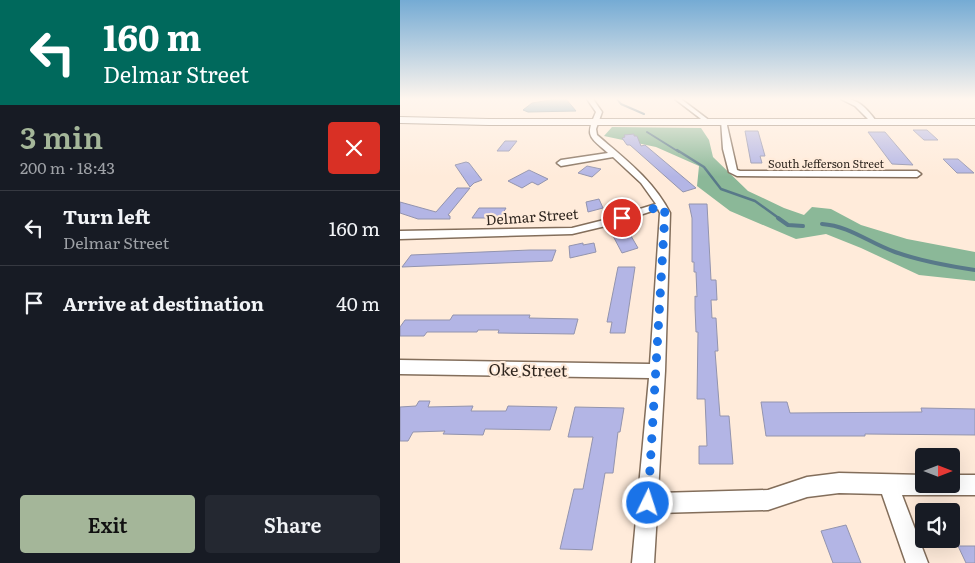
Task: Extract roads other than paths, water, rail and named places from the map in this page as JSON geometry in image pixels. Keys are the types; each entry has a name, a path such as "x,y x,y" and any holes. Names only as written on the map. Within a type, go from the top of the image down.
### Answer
{"street":[{"path":"593,125 592,129 594,136 647,185 665,213 666,228 643,563"},
{"name":"South Jefferson Street","path":"724,125 730,167 736,173 917,174"},
{"path":"561,163 614,154"},
{"name":"Delmar Street","path":"400,235 508,234 572,231 662,206"},
{"name":"Oke Street","path":"400,367 657,371"},
{"path":"648,503 676,504 768,500 807,487 839,483 975,485"},
{"path":"889,485 917,563"}],"waterway":[{"path":"647,132 679,152"},
{"path":"677,150 704,167 721,189 755,201 780,219"},
{"path":"778,218 788,225 803,226"},
{"path":"822,224 842,228 905,255 934,263 975,270"}]}
